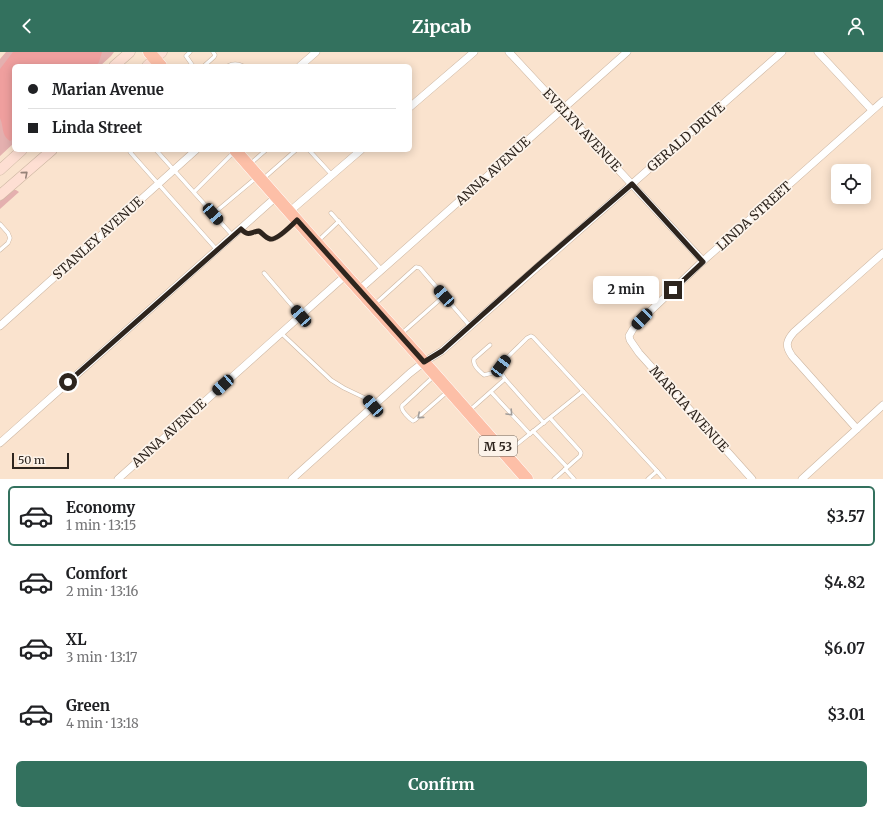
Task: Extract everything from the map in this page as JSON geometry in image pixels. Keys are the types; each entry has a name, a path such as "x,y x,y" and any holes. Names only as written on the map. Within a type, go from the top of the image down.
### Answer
{"main road":[{"path":"116,64 130,52"},
{"path":"0,170 20,152"},
{"path":"0,195 49,152"},
{"name":"M 53","path":"236,152 346,276 436,374 527,479"}],"street":[{"path":"302,64 316,52"},
{"path":"412,105 474,52"},
{"name":"EVELYN AVENUE","path":"509,52 703,262"},
{"name":"ANNA AVENUE","path":"359,290 627,52"},
{"name":"GERALD DRIVE","path":"292,479 424,362 442,351 782,52"},
{"path":"818,52 872,110"},
{"name":"LINDA STREET","path":"629,336 642,319 703,262 883,101"},
{"name":"STANLEY AVENUE","path":"0,326 194,152"},
{"path":"293,216 332,175 359,152"},
{"path":"0,443 276,197"},
{"path":"857,429 792,356 788,350 787,344 789,338 794,332 883,253"},
{"name":"ANNA AVENUE","path":"118,479 346,276"},
{"name":"MARCIA AVENUE","path":"629,336 639,353 752,479"},
{"path":"802,479 883,405"}],"lane":[{"path":"190,52 186,56 192,64"},
{"path":"206,64 214,57 215,55 213,52"},
{"path":"130,152 217,250"},
{"path":"158,152 233,236"},
{"path":"194,192 234,152"},
{"path":"248,166 264,152"},
{"path":"213,214 293,152"},
{"path":"311,152 332,175"},
{"path":"331,212 382,270"},
{"path":"241,229 246,234 259,231 269,239 273,240 277,238 293,216"},
{"path":"316,242 339,221"},
{"path":"0,224 8,233 10,238 8,243 0,250"},
{"path":"374,306 416,267 420,268 470,326"},
{"path":"264,273 301,316"},
{"path":"400,335 444,296"},
{"path":"282,333 331,380 367,399 373,406"},
{"path":"544,423 505,379 500,371 501,366 507,358 527,338 531,336 664,479"},
{"path":"490,344 474,359 474,365 484,375 500,371"},
{"path":"436,374 402,407 402,409 411,420 416,420 449,390"},
{"path":"468,412 505,379"},
{"path":"505,454 583,391"},
{"path":"491,392 566,468 574,479"},
{"path":"550,418 580,451 580,456 554,479"},
{"path":"648,479 657,471"}],"shaded area":[{"path":"6,52 114,52 102,64 12,64 12,145 0,156 0,59"},
{"path":"13,52 102,52 98,64 12,64 12,140 10,141 5,136 0,118 0,69"},
{"path":"14,190 19,192 0,209 0,201"}],"route":[{"path":"68,382 241,229 246,234 259,231 269,239 273,240 297,220 424,362 442,351 632,184 703,262 673,290"}]}
